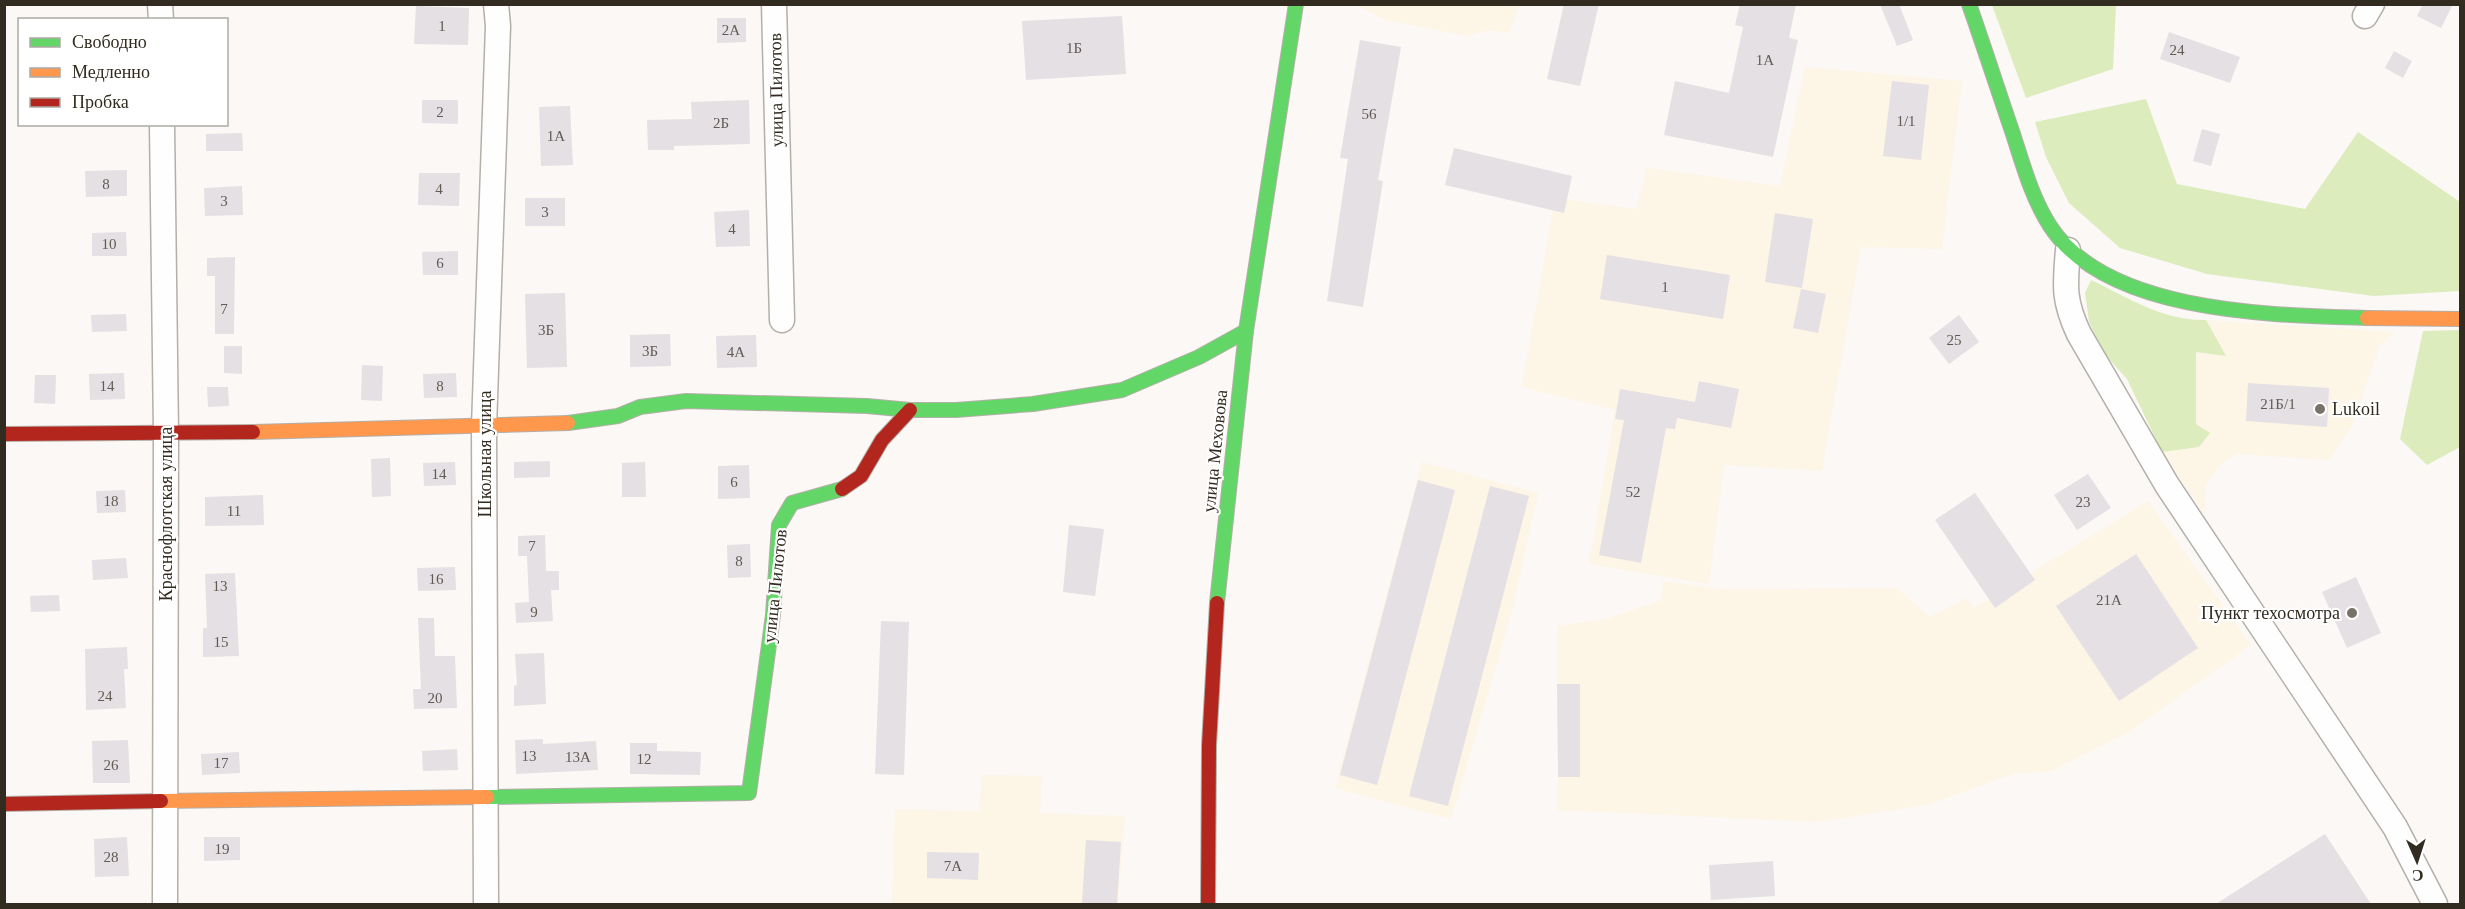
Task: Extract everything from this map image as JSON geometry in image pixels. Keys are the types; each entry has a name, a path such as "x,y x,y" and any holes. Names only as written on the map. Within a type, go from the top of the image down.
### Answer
{"street":[{"name":"Школьная улица","path":"486,904 484,427 498,26 496,4"},
{"name":"улица Пилотов","path":"774,4 782,320"},
{"name":"улица Меховова","path":"1208,904 1209,745 1214,629 1245,331 1296,4"},
{"path":"1969,4 2035,200 2049,225 2068,250 2094,268 2122,283 2153,295 2237,310 2368,320 2460,319"},
{"name":"Краснофлотская улица","path":"162,126 166,434 165,904"},
{"path":"2068,250 2065,290 2070,314 2079,334 2167,485 2395,827 2435,904"},
{"path":"4,434 166,434 484,427 586,422 618,416 640,407 686,401 867,406 910,410 956,410 1033,404 1122,390 1198,357 1245,331"},
{"name":"улица Пилотов","path":"485,798 749,793 773,615 779,525 792,503 810,496 838,491 861,476 882,440 910,410"},
{"path":"4,804 166,800 485,798"}],"shaded area":[{"path":"1356,5 1519,5 1509,33 1488,30 1468,36 1385,20"},
{"path":"1805,67 1962,81 1942,249 1861,247 1822,471 1724,465 1709,584 1589,564 1615,410 1522,387 1555,198 1636,209 1647,168 1780,186"},
{"path":"2206,320 2395,332 2380,345 2352,426 2329,460 2236,454 2219,466 2206,485 2205,515 2162,452 2199,447 2210,433 2196,424 2196,352 2225,356"},
{"path":"1422,462 1538,493 1512,612 1451,819 1335,788"},
{"path":"2148,501 2251,645 2131,731 2049,772 2016,773 1930,804 1818,822 1558,810 1558,626 1606,619 1662,600 1663,581 1719,589 1897,588 1930,617 1966,598 1974,608"},
{"path":"982,775 1042,776 1040,813 1125,816 1118,904 892,904 895,809 979,811"}],"green space":[{"path":"1992,5 2116,5 2113,69 2026,98"},
{"path":"2146,99 2177,184 2305,209 2358,132 2460,202 2460,291 2374,296 2207,274 2120,248 2069,203 2046,157 2035,122"},
{"path":"2091,280 2161,313 2175,317 2206,320 2226,356 2196,352 2196,424 2210,433 2199,447 2162,452 2127,379 2100,349 2089,321 2085,293"},
{"path":"2460,330 2460,447 2427,465 2400,439 2423,331"}],"building":[{"path":"1564,4 1599,4 1580,86 1547,79"},
{"path":"1740,4 1796,4 1789,38 1798,40 1773,157 1664,135 1675,81 1729,93 1743,27 1735,25"},
{"path":"1880,4 1899,4 1913,40 1897,46"},
{"path":"2423,4 2453,4 2441,28 2417,16"},
{"path":"416,6 469,8 468,45 414,44"},
{"path":"1122,16 1126,74 1026,80 1022,21"},
{"path":"717,18 746,18 746,42 717,43"},
{"path":"2169,32 2240,57 2230,83 2160,59"},
{"path":"1360,40 1401,47 1378,180 1383,181 1363,307 1327,301 1348,159 1340,158"},
{"path":"2394,51 2412,61 2403,78 2385,68"},
{"path":"1892,81 1929,85 1921,160 1883,156"},
{"path":"422,100 458,100 458,124 422,123"},
{"path":"749,100 750,144 674,146 674,150 648,150 647,120 692,119 691,102"},
{"path":"570,106 573,165 541,166 539,107"},
{"path":"2202,129 2220,134 2211,166 2193,161"},
{"path":"242,133 243,151 206,151 206,134"},
{"path":"1454,148 1572,176 1564,213 1445,185"},
{"path":"127,170 127,196 86,197 85,171"},
{"path":"419,173 460,173 459,206 418,205"},
{"path":"242,186 243,215 205,216 204,188"},
{"path":"525,198 565,198 565,226 525,226"},
{"path":"749,210 750,246 716,247 714,212"},
{"path":"1775,213 1813,219 1802,288 1765,282"},
{"path":"126,232 127,256 92,256 92,233"},
{"path":"458,251 458,275 423,275 422,252"},
{"path":"1607,255 1730,275 1723,319 1600,299"},
{"path":"235,257 234,334 215,334 215,276 207,276 207,258"},
{"path":"1801,289 1826,294 1818,333 1793,328"},
{"path":"565,293 567,367 527,368 525,294"},
{"path":"126,314 127,331 92,332 91,315"},
{"path":"1959,315 1979,342 1949,364 1929,338"},
{"path":"670,334 671,366 630,367 630,335"},
{"path":"756,335 757,367 717,368 716,336"},
{"path":"224,346 242,346 242,374 224,373"},
{"path":"362,365 383,366 382,401 361,400"},
{"path":"124,373 125,399 90,400 89,374"},
{"path":"456,373 457,397 424,398 423,374"},
{"path":"35,375 56,375 55,404 34,403"},
{"path":"1699,381 1739,389 1731,428 1677,418 1675,429 1666,428 1641,563 1599,555 1624,420 1615,419 1620,389 1695,402"},
{"path":"2248,383 2329,388 2327,427 2246,421"},
{"path":"207,387 228,387 229,406 208,407"},
{"path":"390,458 391,496 372,497 371,459"},
{"path":"550,461 550,477 514,478 514,462"},
{"path":"455,462 456,485 424,486 423,463"},
{"path":"645,462 646,497 622,497 622,463"},
{"path":"749,465 750,498 718,499 718,466"},
{"path":"2088,474 2111,508 2077,530 2054,495"},
{"path":"1418,480 1455,490 1377,785 1340,775"},
{"path":"1490,486 1529,496 1448,806 1409,796"},
{"path":"125,490 126,512 97,513 96,491"},
{"path":"1975,493 2035,580 1995,608 1935,520"},
{"path":"263,495 264,525 205,526 205,497"},
{"path":"1069,525 1104,529 1095,596 1063,592"},
{"path":"545,535 546,571 559,571 559,590 551,590 553,621 516,623 515,603 529,602 527,556 518,556 518,536"},
{"path":"750,544 751,577 728,578 727,545"},
{"path":"2136,554 2198,648 2119,701 2056,606"},
{"path":"126,558 128,578 93,580 92,560"},
{"path":"455,567 456,590 418,591 417,568"},
{"path":"235,573 239,656 203,657 203,628 207,628 205,574"},
{"name":"Пункт техосмотра","path":"2356,577 2381,633 2347,648 2322,592"},
{"path":"59,595 60,611 31,612 30,596"},
{"path":"418,618 434,618 435,656 455,656 457,708 414,709 413,689 421,689"},
{"path":"881,621 909,622 904,775 875,774"},
{"path":"127,647 128,669 124,669 126,708 86,710 85,649"},
{"path":"544,653 546,704 514,706 514,686 517,685 515,654"},
{"path":"1557,684 1580,684 1580,777 1558,777"},
{"path":"543,739 543,744 596,741 598,770 516,774 515,740"},
{"path":"128,740 130,783 93,783 92,741"},
{"path":"630,743 657,743 657,751 701,752 700,775 630,774"},
{"path":"457,749 458,770 423,771 422,751"},
{"path":"239,752 240,773 202,775 201,754"},
{"path":"2325,834 2371,904 2216,904"},
{"path":"127,837 129,876 95,877 94,839"},
{"path":"204,837 240,837 240,860 204,861"},
{"path":"1086,840 1121,842 1117,904 1082,904"},
{"path":"927,852 979,853 978,880 927,878"},
{"path":"1773,861 1775,896 1711,900 1709,865"}],"traffic: fast":[{"path":"1217,603 1246,331 1296,4"},
{"path":"1969,4 2033,193 2050,226 2076,255 2110,277 2151,293 2195,304 2286,315 2367,318"},
{"path":"568,423 618,416 640,407 686,401 867,406 910,410 956,410 1033,404 1122,390 1199,357 1246,331"},
{"path":"487,797 749,793 773,615 779,525 792,503 842,489"}],"traffic: slow":[{"path":"2367,318 2460,319"},
{"path":"253,432 568,423"},
{"path":"161,801 487,797"}],"traffic: jam":[{"path":"842,489 861,476 882,440 910,410"},
{"path":"4,434 253,432"},
{"path":"1208,904 1209,745 1217,603"},
{"path":"4,804 161,801"}],"place":[{"name":"Lukoil","path":"2320,409"},
{"name":"Пункт техосмотра","path":"2352,613"}]}
